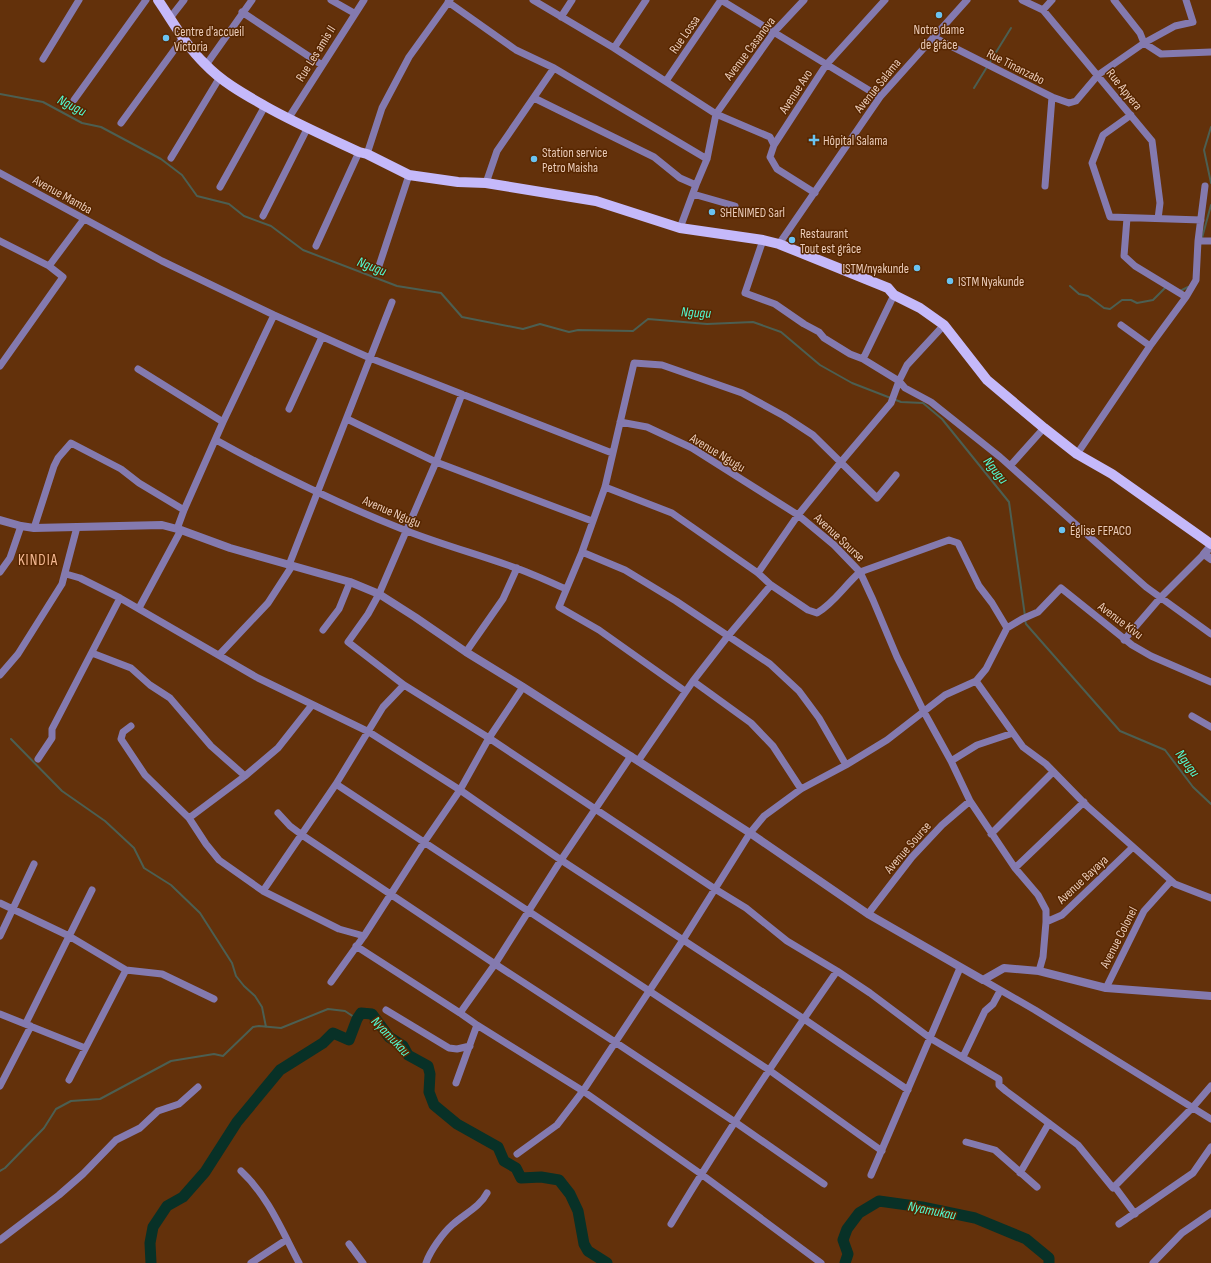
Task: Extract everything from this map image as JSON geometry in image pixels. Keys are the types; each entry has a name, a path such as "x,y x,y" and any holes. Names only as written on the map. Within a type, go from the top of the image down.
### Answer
{"main road":[{"path":"158,0 183,38 206,65 220,78 243,94 288,119 363,153 409,176 458,182 486,183 596,201 680,228 763,240 779,244 888,288 894,295 920,308 944,325 987,380 1044,428 1077,454 1112,474 1211,545"}],"street":[{"path":"43,59 79,0"},
{"path":"74,100 146,0"},
{"path":"170,18 184,0"},
{"path":"206,65 242,12 252,0"},
{"path":"331,0 354,13"},
{"name":"Rue Les amis II","path":"288,119 354,13 364,0"},
{"path":"533,0 614,48 716,114 770,137 774,145 770,157 777,169 815,193"},
{"path":"561,17 572,0"},
{"path":"614,48 646,0"},
{"path":"721,0 880,97"},
{"name":"Rue Lossa","path":"666,81 721,0"},
{"name":"Avenue Casanova","path":"716,114 774,32 804,0"},
{"name":"Avenue Avo","path":"774,145 826,64 885,0"},
{"name":"Avenue Salama","path":"779,244 880,97 967,0"},
{"name":"Rue Apyera","path":"1022,0 1043,10 1152,141 1160,203 1158,218"},
{"path":"1043,10 1052,0"},
{"path":"1114,0 1140,33 1144,43 1161,54 1211,52"},
{"path":"1052,97 1069,103 1076,101 1098,75 1144,43 1175,26 1192,22 1186,0"},
{"path":"316,246 363,153 382,108 409,57 449,1 516,50 554,68 707,159"},
{"path":"242,12 322,65"},
{"name":"Rue Tinanzabo","path":"933,37 1052,97 1045,186"},
{"path":"121,123 183,38"},
{"path":"486,183 497,151 554,68"},
{"path":"170,158 220,78"},
{"path":"534,98 654,157 680,178 696,185"},
{"path":"220,187 265,106"},
{"path":"680,228 692,194 707,159 716,114"},
{"path":"1131,115 1104,135 1092,163 1110,217 1201,220"},
{"path":"263,216 308,128"},
{"name":"Avenue Mamba","path":"0,173 162,261 322,337 370,358 612,453"},
{"path":"377,272 409,176"},
{"path":"1077,454 1150,346 1186,297 1196,280 1201,220 1206,186"},
{"path":"692,194 735,206"},
{"path":"1127,218 1124,256 1135,266 1186,297"},
{"path":"48,266 84,219"},
{"path":"763,240 745,293 775,304 804,324 819,332 830,342 850,354 863,359 899,381 905,388 931,402 1010,466 1146,587 1211,634"},
{"path":"1200,241 1211,241"},
{"path":"0,242 48,266 63,277 0,366"},
{"path":"863,359 894,295"},
{"path":"219,655 268,602 290,565 317,491 347,419 392,302"},
{"path":"138,608 179,530 184,510 223,422 274,315"},
{"path":"758,573 798,516 890,403 907,365 944,325"},
{"path":"1121,326 1150,346"},
{"path":"289,409 322,337"},
{"path":"685,691 598,630 559,607 582,552 605,487 634,363 662,365 742,393 784,416 813,435 877,498 896,475"},
{"path":"138,369 223,422"},
{"path":"462,394 436,462 379,594 368,614 348,642 404,685 489,738 596,808 715,889 746,908 787,941 870,993 930,1038 999,1079 999,1085 1006,1091 1078,1146 1113,1188 1114,1187 1134,1214"},
{"path":"347,419 436,462 592,521"},
{"name":"Avenue Ngugu","path":"620,422 647,427 692,448 798,516"},
{"path":"1010,466 1044,428"},
{"name":"Avenue Ngugu","path":"216,440 262,465 406,531 453,548 518,568 566,589"},
{"path":"34,528 54,466 58,458 71,443 121,469 139,483 184,510"},
{"path":"517,1154 557,1125 583,1091 683,940 750,833 764,816 801,789 846,765 887,740 945,695 976,681 986,669 1007,628 992,603 979,586 958,543 949,540 860,572 826,608 817,613 808,610 771,585 758,573 672,513 605,487"},
{"name":"Avenue Sourse","path":"798,516 834,545 860,572 897,657 924,712"},
{"path":"0,520 34,528 162,525 230,548 350,582 379,594 466,652 635,758 750,833 868,914 1035,1010 1211,1119"},
{"path":"0,572 10,558 21,526"},
{"path":"0,675 18,654 62,584 66,574 76,527"},
{"path":"1124,640 1161,597 1211,545"},
{"path":"582,552 625,570 770,664 799,691 819,718 846,765"},
{"path":"1204,554 1211,559"},
{"path":"466,652 503,599 518,568"},
{"path":"66,574 80,578 120,598 258,678 369,732 460,790 561,860 804,1019 908,1090"},
{"path":"323,630 339,609 350,582"},
{"path":"460,1012 495,964 528,910 596,808 728,636 771,585"},
{"name":"Avenue Kivu","path":"1007,628 1025,617 1038,612 1061,588 1124,640 1152,656 1211,682"},
{"path":"38,759 52,738 52,729 120,598"},
{"path":"92,653 131,668 150,685 170,698 211,746 245,776"},
{"path":"693,681 751,723 773,746 801,789"},
{"path":"976,681 1023,746 1046,764 1084,802 1171,881 1211,898"},
{"path":"263,892 336,784 383,707 404,685"},
{"path":"332,982 460,790 489,738 523,687"},
{"path":"190,818 245,776 278,748 312,705"},
{"path":"924,712 951,761 970,801 1015,868 1038,895 1046,910 1043,957 1039,971"},
{"path":"1192,716 1211,727"},
{"path":"131,726 123,732 121,739 145,775 190,818 206,844 219,860 263,892 339,929 364,936"},
{"path":"951,761 977,745 1013,733"},
{"path":"991,834 1053,772"},
{"path":"336,784 425,841 648,991 769,1070 882,1151"},
{"name":"Avenue Sourse","path":"868,914 912,857 942,825 970,801"},
{"path":"1015,868 1084,802"},
{"path":"278,813 290,826 302,835 735,1122 824,1184"},
{"name":"Avenue Bayaya","path":"1046,922 1062,915 1134,848"},
{"path":"0,936 34,864"},
{"name":"Avenue Colonel","path":"1106,988 1144,911 1171,881"},
{"path":"0,1086 69,936 92,890"},
{"path":"0,903 69,936 126,970 162,974 214,1000"},
{"path":"356,946 460,1012 477,1025 583,1091 701,1174 822,1263"},
{"path":"872,1175 960,968"},
{"path":"983,980 1004,968 1039,971 1106,988 1211,996"},
{"path":"69,1080 126,970"},
{"path":"671,1224 701,1174 769,1070 837,971"},
{"path":"963,1057 985,1011 993,1004 1000,991"},
{"path":"386,1010 449,1048 457,1049 470,1046"},
{"path":"0,1014 85,1048"},
{"path":"456,1083 477,1025"},
{"path":"1114,1187 1193,1107 1211,1086"},
{"path":"0,1240 59,1195 83,1174 116,1140 140,1128 158,1111 179,1104 198,1087"},
{"path":"1020,1173 1049,1123"},
{"path":"966,1142 995,1150 1037,1187"},
{"path":"1119,1224 1193,1173 1211,1147"},
{"path":"242,1171 252,1181 275,1216 299,1263"},
{"path":"426,1263 428,1255 451,1226 478,1204 487,1193"},
{"path":"1153,1263 1182,1233 1211,1213"},
{"path":"251,1263 286,1240"},
{"path":"349,1244 364,1263"}],"waterway":[{"path":"990,62 1011,28"},
{"path":"974,88 987,67"},
{"name":"Ngugu","path":"0,94 43,102 82,123 101,127 161,159 182,175 197,196 229,204 244,216 271,226 303,250 397,286 441,293 462,317 523,329 540,324 569,332 578,330 633,331 648,319 707,324 753,322 781,332 820,365 852,383 901,402 923,403 942,419 1009,502 1025,616"},
{"path":"1211,127 1204,150 1211,183"},
{"path":"1202,238 1211,205"},
{"path":"1070,286 1079,294 1088,296 1104,308 1110,309 1122,300 1131,300 1137,303 1153,300 1166,287"},
{"path":"1180,291 1188,287"},
{"name":"Ngugu","path":"1025,620 1026,624 1120,731 1165,750 1193,787 1211,804"},
{"path":"11,739 62,791 105,821 134,848 144,868 171,885 200,913 232,963 236,976 255,996 262,1007 266,1027"},
{"path":"0,1171 5,1168 44,1128 56,1109 71,1101 100,1099 171,1061 214,1054 223,1056 253,1027 259,1026 281,1028 328,1009 345,1011 357,1019"},
{"name":"Nyamukau","path":"151,1263 150,1243 153,1227 167,1206 183,1197 205,1172 237,1122 280,1070 323,1043 333,1033 349,1040 357,1019 361,1013 372,1014 389,1037 403,1046 408,1055 428,1066 430,1074 429,1092 434,1105 457,1124 498,1147 504,1161 516,1168 521,1178 541,1177 559,1180 570,1194 578,1211 584,1244 588,1251 607,1263"},
{"name":"Nyamukau","path":"845,1263 848,1254 843,1240 847,1229 859,1213 879,1201 922,1207 975,1218 1026,1239 1049,1258 1049,1263"}],"place":[{"name":"Notre dame de grâce","path":"939,15"},
{"name":"Centre d'accueil Victoria","path":"166,38"},
{"name":"Hôpital Salama","path":"814,140"},
{"name":"Station service Petro Maisha","path":"534,159"},
{"name":"SHENIMED Sarl","path":"712,212"},
{"name":"Restaurant Tout est grâce","path":"792,240"},
{"name":"ISTM/nyakunde","path":"917,268"},
{"name":"ISTM Nyakunde","path":"950,281"},
{"name":"Église FEPACO","path":"1062,530"}],"district":[{"name":"KINDIA","path":"38,560"}]}
